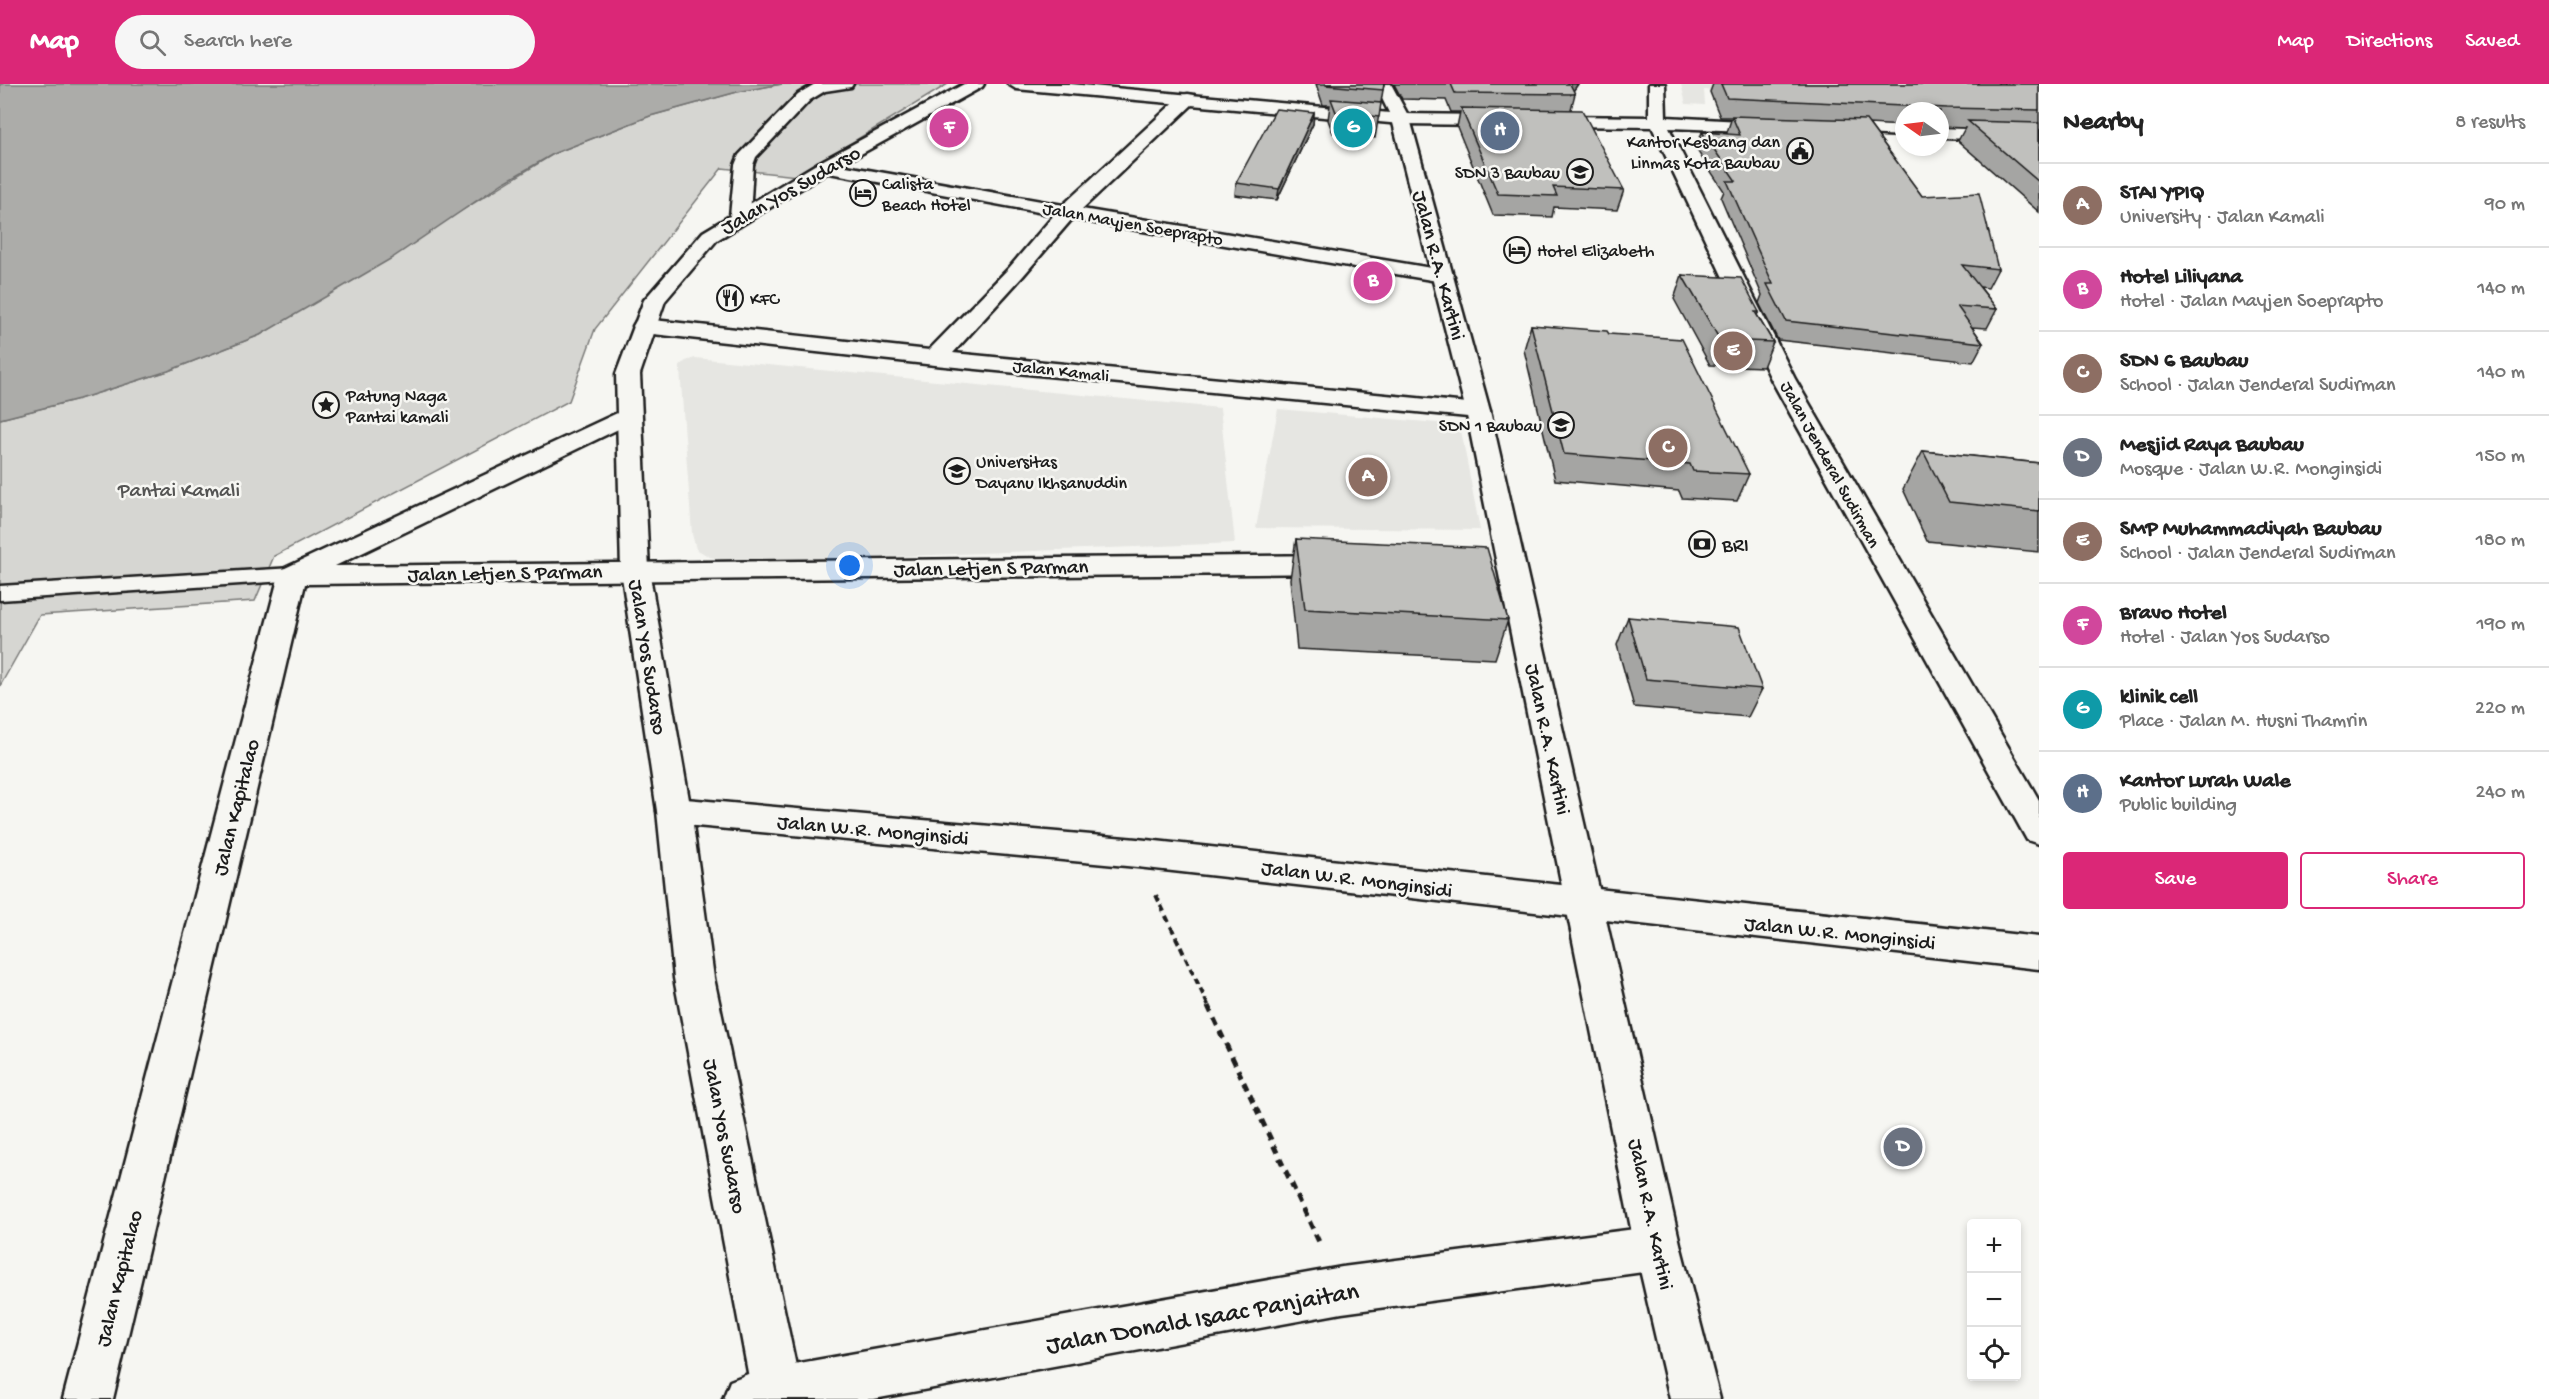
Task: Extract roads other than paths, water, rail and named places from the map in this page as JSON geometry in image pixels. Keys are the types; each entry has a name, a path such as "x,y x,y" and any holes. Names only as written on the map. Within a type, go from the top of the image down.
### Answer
{"main road":[{"path":"740,216 744,165 748,155 804,97 821,87 844,84"},
{"name":"Jalan Yos Sudarso","path":"768,1397 694,978 674,811 635,570 628,374 655,300 673,276 710,236 824,167 976,84"},
{"path":"1016,84 1401,119 1658,122 1787,127"},
{"name":"Jalan R.A. Kartini","path":"1383,84 1401,119 1478,411 1498,562 1586,904 1658,1248 1695,1399"},
{"name":"Jalan Jenderal Sudirman","path":"1657,84 1658,122 1783,379 2039,831"},
{"path":"936,358 1016,272 1067,212 1188,99"},
{"path":"1810,128 1895,131"},
{"path":"1949,132 2039,136"},
{"name":"Jalan Mayjen Soeprapto","path":"824,167 1067,212 1443,276"},
{"name":"Jalan Kamali","path":"644,326 936,358 1478,411"},
{"path":"292,575 628,415"},
{"name":"Jalan Letjen S Parman","path":"292,575 1366,564"},
{"name":"Jalan Kapitalao","path":"88,1399 292,575"},
{"name":"Jalan W.R. Monginsidi","path":"674,811 1137,853 2039,953"},
{"name":"Jalan Donald Isaac Panjaitan","path":"768,1397 1342,1290 1658,1248"}],"lane":[{"path":"0,593 292,575"}],"place":[{"name":"Bravo Hotel","path":"949,128"},
{"name":"klinik cell","path":"1353,128"},
{"name":"Kantor Lurah Wale","path":"1500,131"},
{"name":"Kantor Kesbang dan Linmas Kota Baubau","path":"1800,151"},
{"name":"SDN 3 Baubau","path":"1580,172"},
{"name":"Calista Beach Hotel","path":"863,193"},
{"name":"Hotel Elizabeth","path":"1517,250"},
{"name":"Hotel Liliyana","path":"1373,281"},
{"name":"KFC","path":"730,298"},
{"name":"SMP Muhammadiyah Baubau","path":"1733,351"},
{"name":"Patung Naga Pantai kamali","path":"326,405"},
{"name":"SDN 1 Baubau","path":"1561,425"},
{"name":"SDN 6 Baubau","path":"1668,448"},
{"name":"Universitas Dayanu Ikhsanuddin","path":"957,471"},
{"name":"STAI YPIQ","path":"1368,477"},
{"name":"BRI","path":"1702,544"},
{"name":"Mesjid Raya Baubau","path":"1903,1147"}],"park label":[{"name":"Pantai Kamali","path":"179,489"}]}
